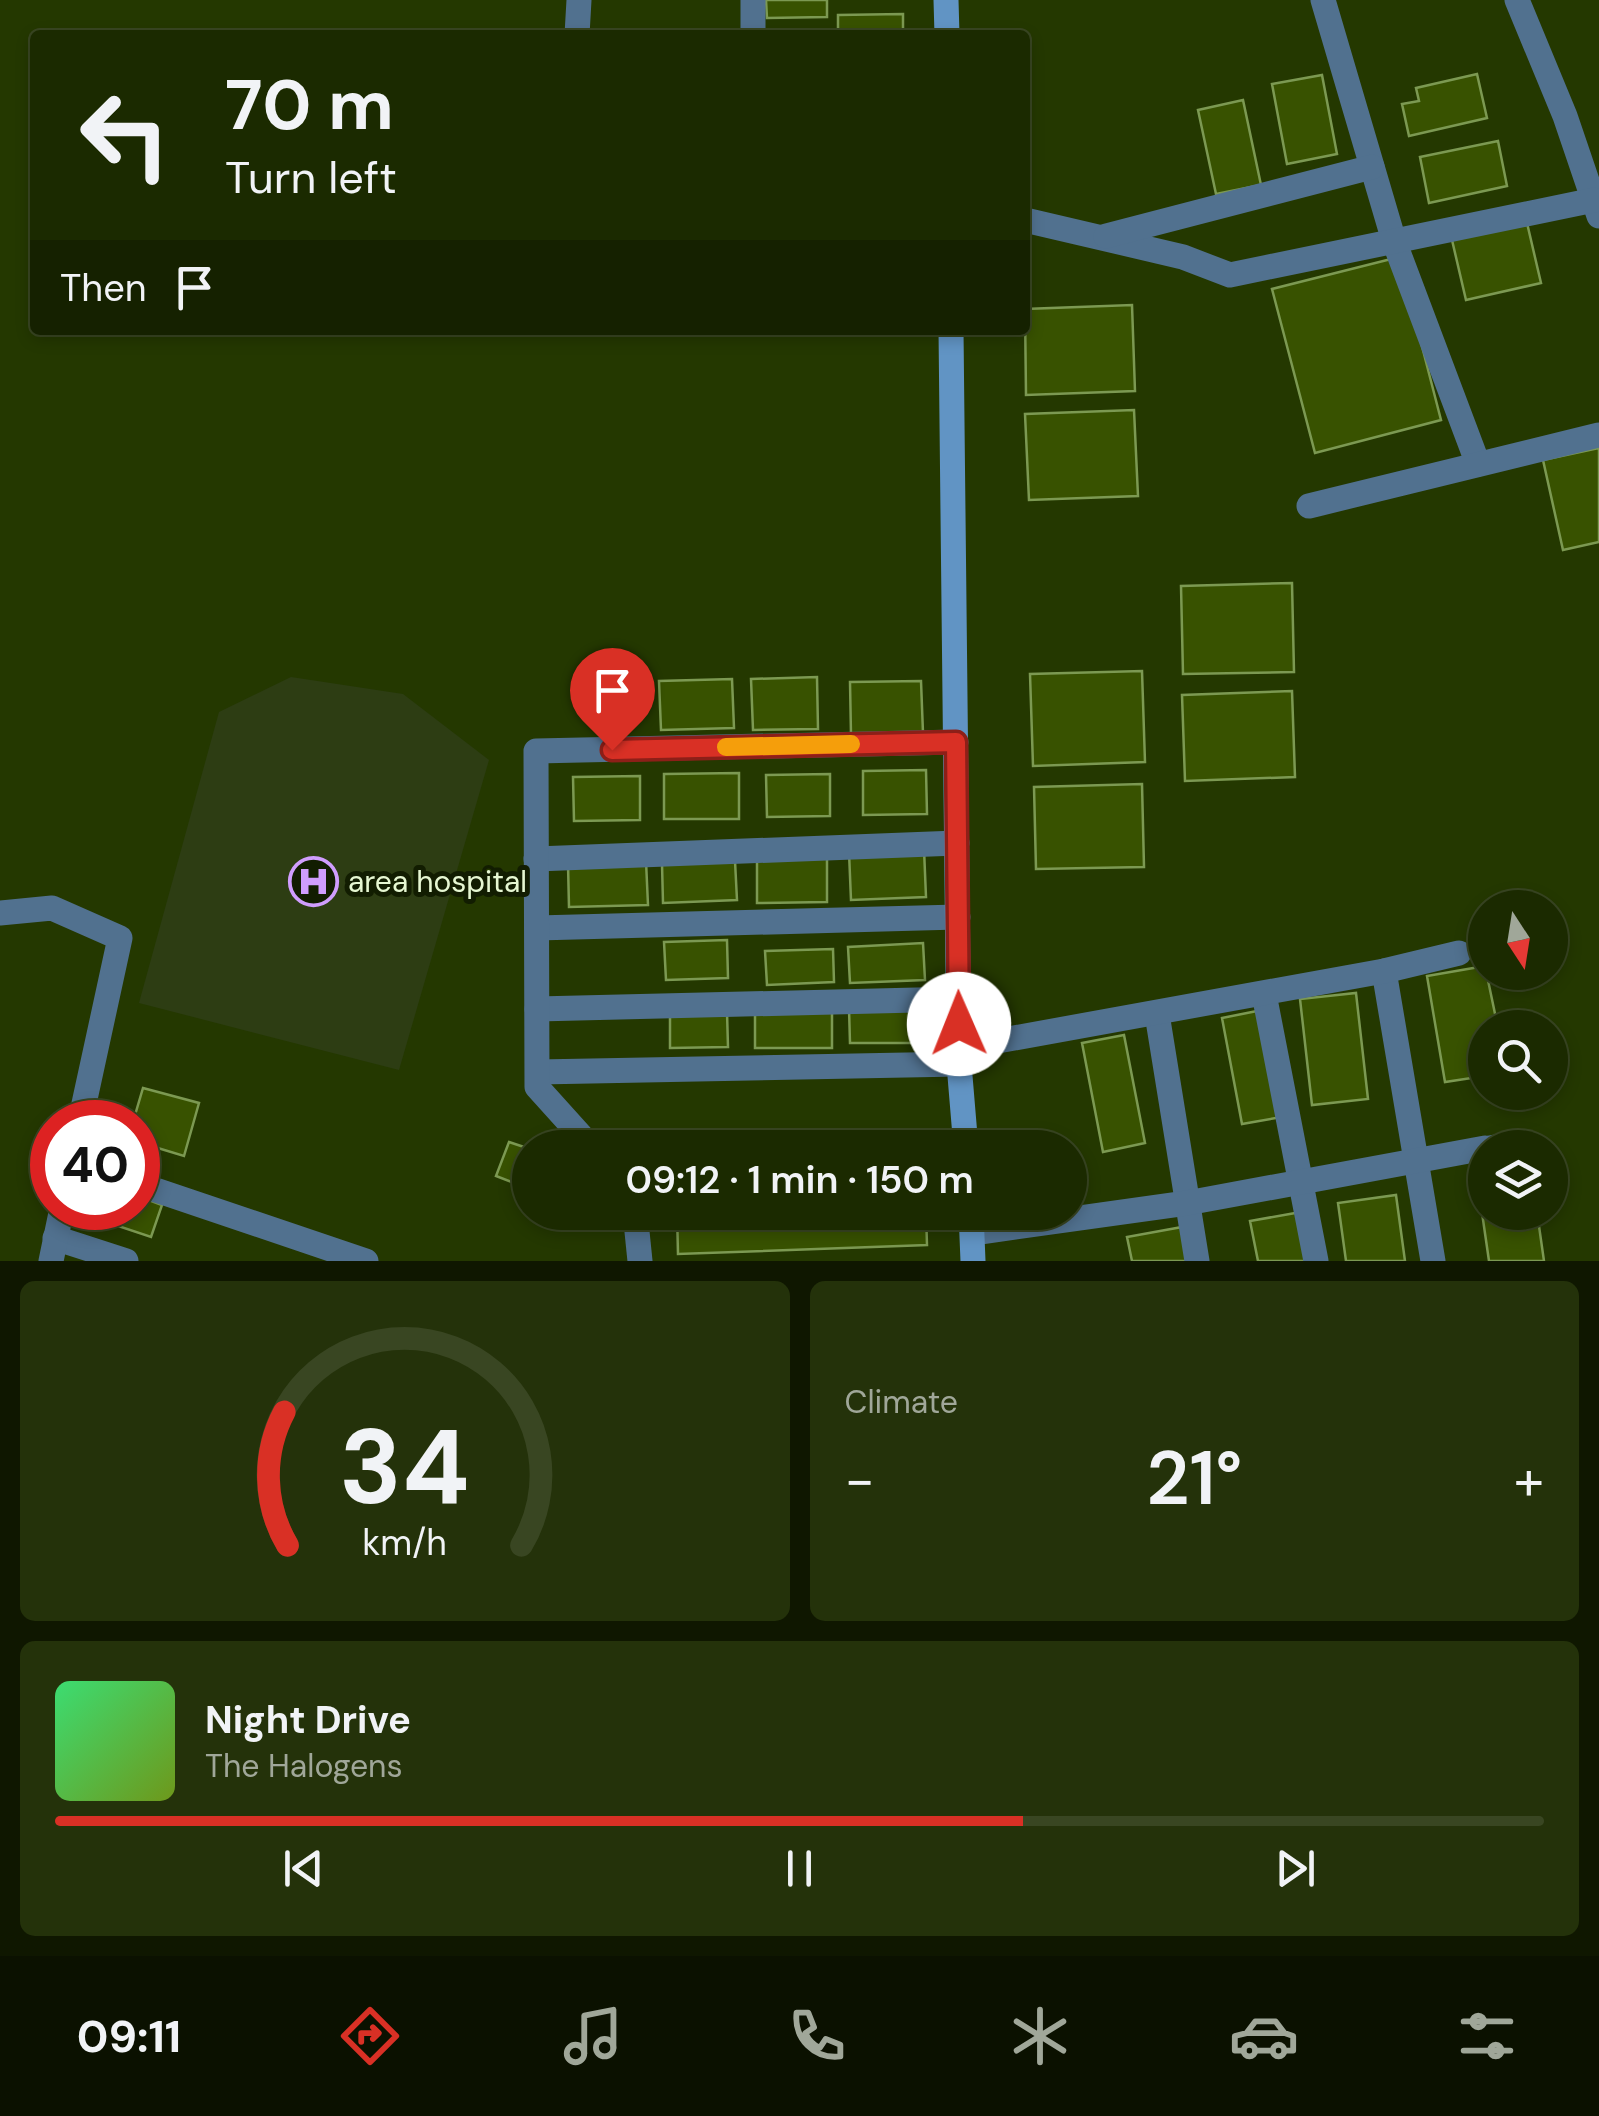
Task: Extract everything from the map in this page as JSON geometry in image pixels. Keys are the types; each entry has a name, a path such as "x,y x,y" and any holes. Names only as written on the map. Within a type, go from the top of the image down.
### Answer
{"street":[{"path":"577,30 579,0"},
{"path":"753,0 753,30"},
{"path":"946,0 947,30"},
{"path":"1323,0 1394,241 1478,464"},
{"path":"1030,221 1182,257 1230,274 1394,241 1596,208 1565,116 1518,0"},
{"path":"1099,238 1372,167"},
{"path":"951,335 958,999 965,1130"},
{"path":"1309,506 1599,434"},
{"path":"576,1130 537,1087 536,751 956,742"},
{"path":"536,859 957,843"},
{"path":"0,914 52,908 120,938 85,1100"},
{"path":"537,928 958,917"},
{"path":"538,1072 959,1056 1384,971 1459,952"},
{"path":"1384,971 1433,1261"},
{"path":"1264,994 1316,1261"},
{"path":"537,1010 958,999"},
{"path":"1158,1014 1197,1261"},
{"path":"1087,1212 1188,1202 1468,1151"},
{"path":"160,1191 366,1261"},
{"path":"636,1230 640,1261"},
{"path":"972,1230 974,1261"},
{"path":"53,1250 126,1261"}],"shaded area":[{"name":"area hospital","path":"291,677 403,694 489,760 399,1070 139,1003 219,712"}],"building":[{"path":"766,0 827,0 827,17 767,18"},
{"path":"903,14 903,30 838,30 838,15"},
{"path":"1477,74 1487,118 1409,136 1402,104 1419,101 1416,88"},
{"path":"1322,75 1337,154 1287,164 1272,84"},
{"path":"1243,100 1261,185 1216,194 1198,110"},
{"path":"1498,141 1507,186 1429,203 1420,157"},
{"path":"1527,223 1541,283 1466,300 1452,240"},
{"path":"1399,257 1441,420 1315,453 1272,289"},
{"path":"1132,305 1135,391 1026,395 1025,335 1030,335 1030,309"},
{"path":"1134,410 1138,496 1029,500 1025,414"},
{"path":"1599,448 1599,542 1563,550 1543,460"},
{"path":"1292,583 1294,672 1183,674 1181,586"},
{"path":"1142,671 1145,762 1033,766 1030,674"},
{"path":"817,677 818,729 753,730 751,679"},
{"path":"732,679 734,728 661,730 659,681"},
{"path":"921,681 923,733 851,735 850,682"},
{"path":"1292,691 1295,777 1185,781 1182,695"},
{"path":"926,770 927,814 863,815 863,771"},
{"path":"739,773 739,819 664,819 664,774"},
{"path":"830,774 830,816 767,817 766,775"},
{"path":"640,776 640,820 574,821 573,777"},
{"path":"1142,784 1144,867 1036,869 1034,787"},
{"path":"924,849 926,897 851,900 849,852"},
{"path":"827,857 827,902 757,903 757,858"},
{"path":"646,861 648,905 569,907 568,864"},
{"path":"735,861 737,900 663,903 662,864"},
{"path":"727,940 728,978 666,980 664,942"},
{"path":"923,943 925,980 850,983 848,947"},
{"path":"833,949 834,982 767,985 765,951"},
{"path":"1468,969 1468,990 1490,990 1494,1010 1468,1010 1468,1079 1445,1082 1427,976"},
{"path":"1356,993 1368,1099 1312,1105 1300,999"},
{"path":"924,1006 924,1043 850,1043 849,1008"},
{"path":"755,1010 832,1010 832,1048 755,1048"},
{"path":"1262,1010 1282,1117 1242,1124 1222,1018"},
{"path":"727,1012 728,1047 670,1048 670,1013"},
{"path":"1124,1035 1145,1143 1103,1152 1082,1043"},
{"path":"143,1088 199,1103 184,1156 160,1149 160,1100 139,1100"},
{"path":"509,1142 512,1143 512,1182 496,1176"},
{"path":"1396,1195 1405,1261 1346,1261 1338,1203"},
{"path":"1301,1212 1310,1261 1258,1261 1250,1221"},
{"path":"1182,1227 1188,1261 1132,1261 1127,1237"},
{"path":"130,1230 153,1230 151,1237"},
{"path":"677,1230 927,1230 927,1245 678,1254"},
{"path":"1485,1230 1540,1230 1544,1261 1489,1261"}],"slow traffic":[{"path":"726,747 851,744"}],"place":[{"name":"area hospital","path":"313,881"}],"route":[{"path":"612,750 956,742 959,1024"}]}
